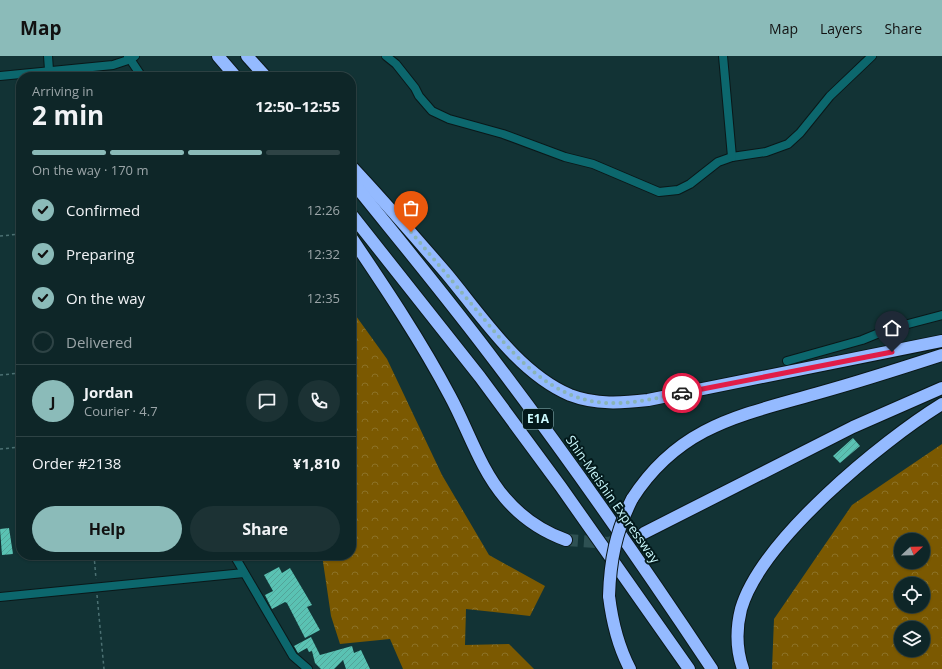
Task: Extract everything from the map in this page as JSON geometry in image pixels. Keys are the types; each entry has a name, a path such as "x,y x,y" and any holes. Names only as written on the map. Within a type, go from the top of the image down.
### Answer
{"highway":[{"path":"211,56 224,72"},
{"path":"218,56 232,72"},
{"path":"246,56 260,72"},
{"path":"356,171 380,197 523,363 555,387 588,400 607,403 648,400 942,341"},
{"name":"Shin-Meishin Expressway","path":"356,186 492,357 570,463 658,587 712,669"},
{"name":"E1A","path":"356,220 480,377 557,480 689,669"},
{"path":"356,244 395,303 438,374 492,480 504,496 531,524 566,540"},
{"path":"630,669 617,637 611,616 609,596 612,560 616,536 632,499 658,464 674,450 706,430 745,414 942,355"},
{"path":"644,533 840,434 942,388"},
{"path":"743,669 737,642 739,619 748,592 768,560 801,520 828,494 883,446 942,404"}],"street":[{"path":"48,56 49,70"},
{"path":"386,56 396,64 432,111 450,119 503,134 565,157 593,164 659,192 678,190 690,184 718,162 732,157 766,152 788,144 800,133 830,96 872,56"},
{"path":"723,56 732,157"},
{"path":"33,72 113,65 131,57 139,72"},
{"path":"0,76 16,74"},
{"path":"787,360 862,340 889,329 942,315"},
{"path":"237,560 293,656 308,669"},
{"path":"0,597 244,573"}],"path":[{"path":"0,236 16,234"},
{"path":"0,375 16,373"},
{"path":"0,449 16,447"},
{"path":"94,560 104,669"}],"green space":[{"path":"356,316 387,359 442,475 489,555 545,586 530,616 466,609 465,645 509,644 534,669 403,669 390,639 340,644 331,616 323,560 356,560"},
{"path":"942,444 942,669 772,669 774,619 852,505"}],"building":[{"path":"853,438 860,446 840,463 833,456"},
{"path":"9,528 13,554 2,555 0,529"},
{"path":"279,567 282,573 290,568 312,605 307,607 320,630 305,638 287,603 285,602 272,609 265,595 273,591 264,575"},
{"path":"311,637 320,655 352,646 354,653 361,650 370,669 346,669 343,660 334,669 321,669 315,663 312,651 309,652 307,648 298,653 294,646"}],"tunnel":[{"path":"566,540 608,543 644,533"}],"way so far":[{"path":"411,232 508,347 531,370 555,387 571,395 607,403 627,403 682,393"}],"route":[{"path":"682,393 892,352"}]}
